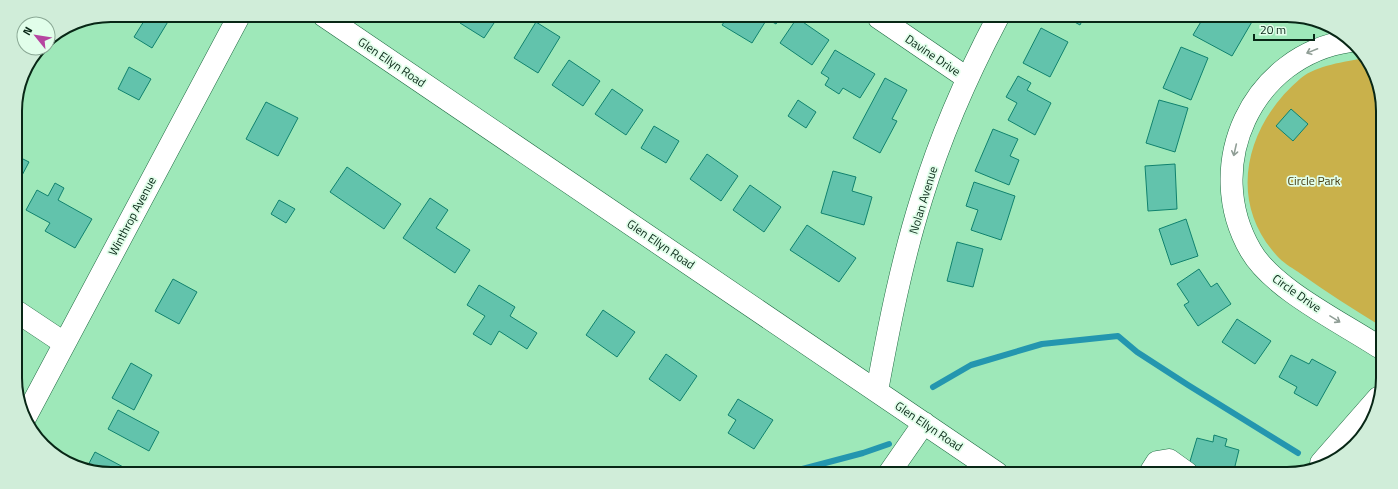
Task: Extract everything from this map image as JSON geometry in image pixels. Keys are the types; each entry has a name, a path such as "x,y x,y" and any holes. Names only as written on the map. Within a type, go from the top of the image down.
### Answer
{"street":[{"name":"Winthrop Avenue","path":"29,411 236,22"},
{"name":"Glen Ellyn Road","path":"333,22 988,467"},
{"name":"Davine Drive","path":"884,22 967,78"},
{"name":"Nolan Avenue","path":"877,391 889,329 922,197 967,78 995,22"},
{"name":"Circle Drive","path":"1344,43 1312,51 1298,58 1274,78 1256,99 1243,121 1232,162 1231,180 1234,208 1239,225 1251,251 1262,265 1282,285 1376,345"},
{"path":"22,315 64,343"},
{"path":"1325,458 1372,405"},
{"path":"893,467 924,423"},
{"path":"1154,467 1157,462 1169,460 1179,467"}],"green space":[{"name":"Circle Park","path":"1359,59 1371,82 1376,105 1376,323 1349,307 1279,258 1262,236 1252,213 1248,189 1249,164 1256,140 1267,118 1282,97 1301,78 1315,70"}],"building":[{"path":"143,22 168,22 152,48 134,37"},
{"path":"461,22 495,22 484,38"},
{"path":"536,22 560,37 538,73 514,58"},
{"path":"724,22 765,22 752,43 722,25"},
{"path":"794,22 803,22 829,40 812,65 780,43"},
{"path":"1074,22 1082,22 1080,25"},
{"path":"1201,22 1252,22 1232,56 1193,35"},
{"path":"1041,28 1068,42 1050,77 1023,63"},
{"path":"1181,47 1208,58 1191,100 1163,88"},
{"path":"835,50 875,74 860,98 843,88 839,94 825,85 829,78 821,73"},
{"path":"569,60 600,81 583,106 552,85"},
{"path":"129,67 151,79 139,100 118,89"},
{"path":"1018,76 1031,83 1027,90 1051,103 1035,135 1008,120 1017,103 1006,97"},
{"path":"885,78 907,90 892,119 897,121 880,153 853,138"},
{"path":"612,89 643,110 626,135 595,114"},
{"path":"798,100 816,112 806,128 788,116"},
{"path":"1159,100 1188,108 1175,152 1146,143"},
{"path":"266,102 298,118 278,156 246,139"},
{"path":"1291,109 1308,124 1293,141 1276,126"},
{"path":"654,126 679,141 666,163 641,148"},
{"path":"993,129 1018,139 1010,156 1019,160 1009,185 975,171"},
{"path":"707,154 738,176 721,201 690,179"},
{"path":"22,158 29,162 22,175"},
{"path":"1175,164 1177,209 1148,211 1145,166"},
{"path":"347,167 401,204 384,229 330,192"},
{"path":"833,171 856,177 852,191 872,197 864,225 821,213"},
{"path":"974,182 1015,196 1001,240 971,230 978,210 966,206"},
{"path":"55,183 64,188 58,200 92,219 75,248 45,231 50,223 26,210 37,190 48,196"},
{"path":"750,185 781,207 764,232 733,210"},
{"path":"430,198 448,210 436,228 470,250 455,273 403,238"},
{"path":"279,200 295,209 286,223 271,214"},
{"path":"1186,219 1198,256 1171,265 1159,229"},
{"path":"807,225 856,258 839,282 790,250"},
{"path":"957,242 983,249 973,287 947,281"},
{"path":"1199,269 1211,287 1217,283 1231,304 1198,326 1184,305 1189,302 1177,284"},
{"path":"173,279 197,292 179,324 155,311"},
{"path":"479,285 515,307 510,316 537,333 527,349 499,331 491,345 473,334 485,316 467,305"},
{"path":"603,310 635,332 617,357 586,335"},
{"path":"1237,319 1271,341 1255,364 1222,342"},
{"path":"666,354 697,376 680,401 649,379"},
{"path":"1291,355 1309,364 1312,359 1336,372 1317,406 1294,393 1297,387 1279,377"},
{"path":"131,363 152,375 134,410 112,398"},
{"path":"738,399 773,420 754,449 728,433 736,420 728,415"},
{"path":"118,410 159,432 149,451 108,429"},
{"path":"1214,435 1227,439 1225,446 1239,450 1235,467 1188,467 1197,438 1213,442"},
{"path":"95,452 123,467 99,466 89,464"}],"waterway":[{"path":"933,387 971,365 1042,344 1118,336 1137,352 1298,453"},
{"path":"810,467 863,453 889,444"}]}
